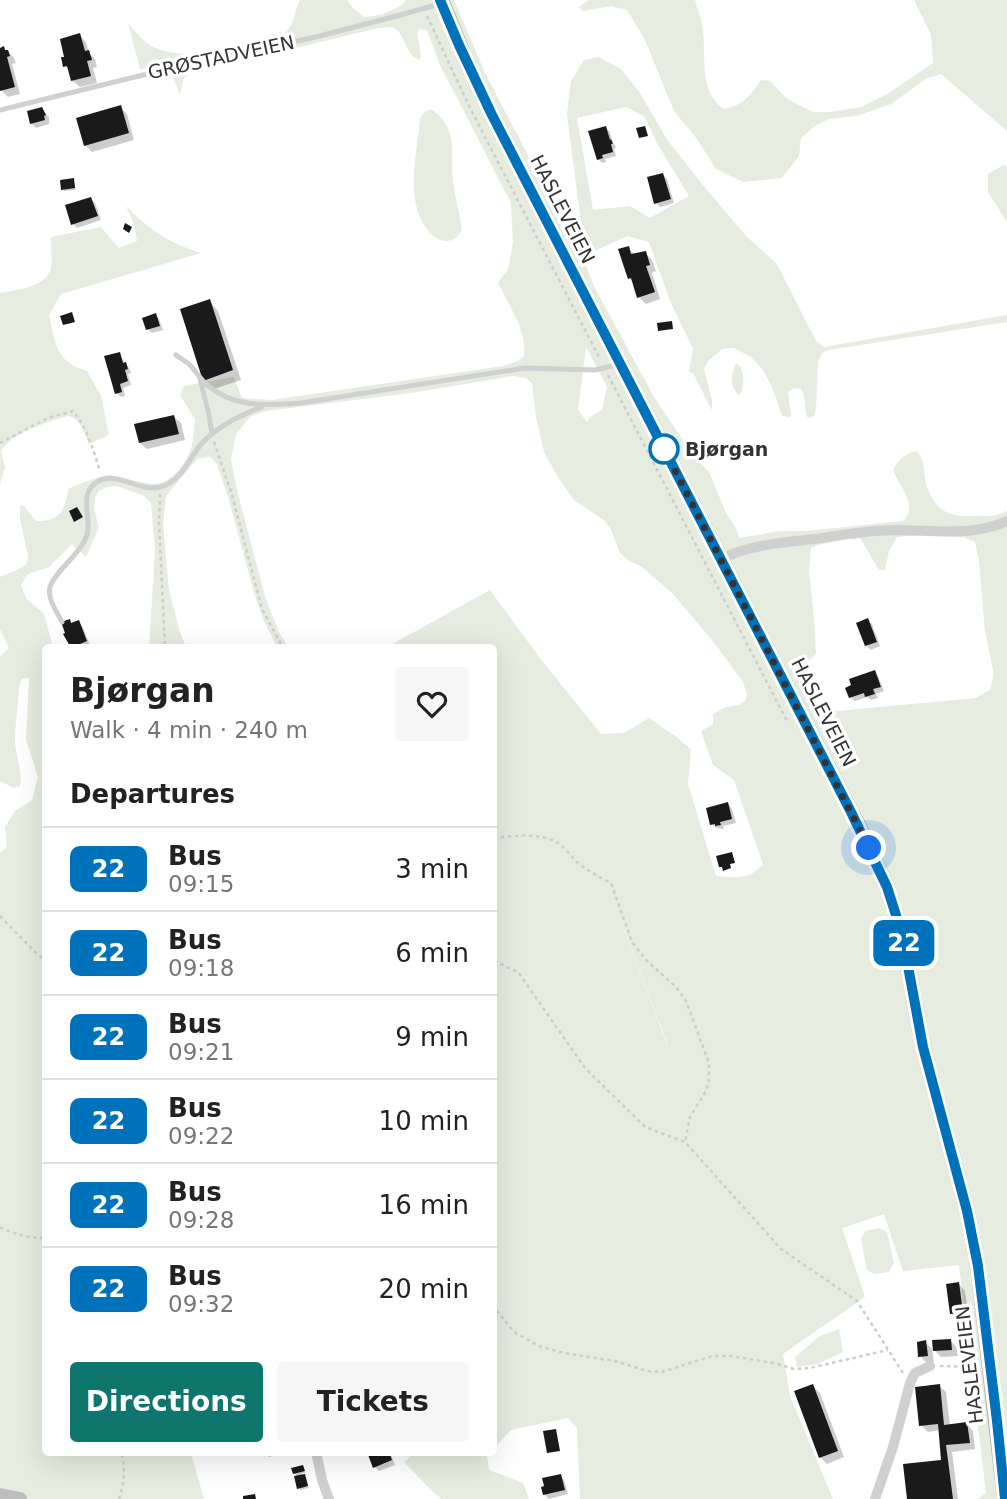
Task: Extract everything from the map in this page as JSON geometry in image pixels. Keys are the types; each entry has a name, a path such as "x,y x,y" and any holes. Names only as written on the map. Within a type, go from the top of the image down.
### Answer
{"main road":[{"name":"HASLEVEIEN","path":"441,1 478,86 612,366 721,559 860,829 894,904 923,1047 967,1211 976,1255 1005,1469 1005,1499"},
{"path":"0,1495 20,1499"}],"street":[{"path":"721,559 771,543 869,531 972,531 1007,521"},
{"path":"876,1499 910,1383 915,1373 930,1366"},
{"path":"317,1456 329,1499"}],"lane":[{"name":"GRØSTADVEIEN","path":"0,110 192,62 316,37 424,9 441,1"},
{"path":"176,355 209,387 229,398 251,405 300,402 525,368 589,370 612,366"},
{"path":"199,376 212,434"},
{"path":"62,622 52,602 50,587 84,543 89,525 86,506 88,492 92,486 103,479 115,479 151,488 171,483 212,434 230,421 266,405"}],"path":[{"path":"424,9 471,110 612,366 791,729"},
{"path":"0,443 48,418 73,411 80,419 103,479"},
{"path":"212,434 232,495 262,608 281,644"},
{"path":"160,487 165,644"},
{"path":"497,838 540,836 559,843 590,872 611,883 632,942 687,1001 709,1063 709,1080 706,1091 690,1118 685,1142"},
{"path":"0,916 42,958"},
{"path":"497,962 518,972 585,1068 645,1127 685,1142 781,1249 856,1301 910,1383"},
{"path":"0,1227 16,1235 42,1238"},
{"path":"497,1311 514,1332 539,1346 615,1361 647,1371 662,1372 712,1356 731,1356 794,1369 810,1368 888,1350"},
{"path":"930,1366 975,1367"},
{"path":"119,1499 124,1485 122,1456"}],"shaded area":[{"path":"300,0 347,0 364,17 390,11 405,0 454,0 485,73 563,222 571,230 578,227 580,215 567,114 571,81 584,60 599,57 621,69 640,93 668,141 707,190 747,237 777,264 816,341 824,347 1007,315 1007,322 822,353 818,361 816,408 814,416 810,418 807,417 801,389 794,388 788,392 791,416 782,416 763,370 751,357 734,348 722,349 708,361 704,369 712,411 693,373 689,372 693,349 670,301 649,242 627,236 582,257 596,290 654,397 693,455 709,472 739,538 779,531 806,531 903,521 909,510 909,503 893,471 902,458 917,451 922,459 931,496 945,512 959,516 995,516 1007,511 1007,1499 977,1499 986,1493 959,1265 903,1271 884,1214 842,1228 865,1297 783,1354 790,1396 833,1499 580,1499 577,1428 568,1418 511,1430 497,1446 497,644 392,644 490,590 601,734 624,733 649,718 691,749 688,784 716,876 747,875 763,864 734,780 713,765 701,731 713,724 713,714 746,700 743,682 673,594 642,567 620,553 605,521 574,500 544,452 532,383 526,378 513,376 411,393 266,411 251,416 236,434 231,459 266,600 286,644 276,644 264,621 229,500 217,464 210,457 197,459 166,496 163,525 169,590 185,644 149,644 155,550 151,503 144,496 117,486 99,491 95,498 94,509 99,527 86,557 72,544 49,567 28,574 21,585 26,598 44,614 52,644 42,644 42,1456 192,1456 204,1499 0,1499 0,853 7,847 5,827 15,811 32,800 38,777 26,740 29,678 22,679 19,687 16,722 15,743 20,786 14,788 0,781 0,656 9,648 0,629 0,577 27,563 20,505 24,506 36,521 50,520 63,509 68,489 94,479 108,475 151,484 167,480 185,461 193,439 195,419 180,395 184,386 234,377 242,398 272,400 503,366 524,356 520,328 498,283 508,269 513,243 511,203 440,65 427,30 420,29 417,32 421,57 419,60 410,53 396,29 378,28 259,57 207,65 190,72 184,78 180,94 173,78 162,67 140,69 128,23 144,41 156,48 180,54 205,54 246,47 278,37 290,27","holes":["626,107 644,116 689,196 650,218 630,206 593,210 577,118","586,347 607,387 602,410 591,416 587,422 578,410","859,536 879,570 885,570 889,551 897,537 964,537 975,542 985,632 994,674 990,690 976,698 838,711 810,704 795,674 816,654 809,571 811,548 850,538 854,540","591,842 668,1046 667,1045"]},
{"path":"589,0 695,0 702,28 707,84 715,101 723,109 745,99 761,80 770,81 787,99 813,112 830,112 861,107 889,93 933,63 931,35 914,0 1007,0 1007,131 941,74 927,78 891,104 857,116 829,119 815,126 801,138 799,156 782,178 743,182 716,169 697,139 674,111 644,38 627,10 611,6 583,11 579,7"},
{"path":"431,109 446,124 451,141 454,186 462,229 456,238 449,241 439,239 427,229 415,196 414,171 420,118 424,112"},
{"path":"1004,165 1007,167 1007,222 988,192 988,174"},
{"path":"126,206 160,235 201,253 61,294 49,315 55,343 63,357 87,371 101,396 109,435 89,444 79,423 67,416 31,429 14,438 1,451 5,467 0,484 0,293 35,285 46,277 51,264 51,237 101,227 119,248 137,241 134,224"},
{"path":"736,364 742,371 743,378 742,392 738,395 732,380"},
{"path":"879,1228 887,1232 894,1263 889,1272 874,1274 867,1270 861,1239 865,1231"},
{"path":"839,1329 843,1352 818,1364 797,1367 795,1357 820,1336"},
{"path":"411,1456 487,1456 489,1470 523,1483 529,1499 442,1499 404,1462"}],"building":[{"path":"80,33 85,51 89,50 92,60 87,61 91,76 71,81 67,66 63,67 60,39"},
{"path":"4,46 10,56 7,57 15,87 0,91 0,48"},
{"path":"121,105 129,133 84,146 76,118"},
{"path":"42,107 45,120 30,124 27,111"},
{"path":"606,126 613,152 602,155 603,158 597,160 588,131"},
{"path":"645,126 648,136 639,138 636,128"},
{"path":"663,173 671,199 654,204 647,177"},
{"path":"74,178 75,188 61,190 60,180"},
{"path":"91,197 98,216 71,225 65,205"},
{"path":"125,223 132,227 129,233 123,229"},
{"path":"629,246 631,254 646,251 650,265 646,266 655,292 637,298 618,249"},
{"path":"210,299 233,370 203,381 180,309"},
{"path":"72,312 75,322 63,325 60,316"},
{"path":"156,313 160,326 146,330 142,318"},
{"path":"672,321 673,329 658,331 657,323"},
{"path":"120,352 128,369 125,370 128,381 120,384 122,392 115,394 104,356"},
{"path":"174,415 179,434 139,443 134,424"},
{"path":"77,507 83,517 74,522 69,511"},
{"path":"868,618 877,642 865,646 856,623"},
{"path":"79,620 87,641 69,644 61,622"},
{"path":"875,670 881,687 873,689 875,694 865,697 864,693 849,698 845,688 851,685 849,679"},
{"path":"728,802 732,819 720,822 721,825 710,825 706,808"},
{"path":"732,852 735,863 723,871 716,856"},
{"path":"959,1282 963,1313 950,1314 946,1284"},
{"path":"951,1339 952,1350 933,1351 932,1340"},
{"path":"926,1340 928,1356 918,1357 917,1342"},
{"path":"813,1384 838,1451 819,1458 794,1391"},
{"path":"940,1384 944,1425 967,1422 970,1443 946,1445 953,1499 907,1499 903,1464 941,1460 938,1424 919,1426 915,1387"},
{"path":"556,1429 560,1451 547,1453 543,1431"},
{"path":"368,1456 390,1456 392,1460 373,1468"},
{"path":"303,1465 305,1471 293,1474 291,1468"},
{"path":"305,1474 308,1486 297,1489 294,1476"},
{"path":"561,1474 565,1490 543,1495 542,1478"},
{"path":"255,1494 256,1499 243,1499 243,1496"}],"bus line":[{"name":"22","path":"440,0 491,113 851,812 894,904 923,1047 967,1211 978,1266 1005,1499"}],"place":[{"name":"Bjørgan","path":"664,449"}],"route":[{"path":"664,449 869,848"}]}
